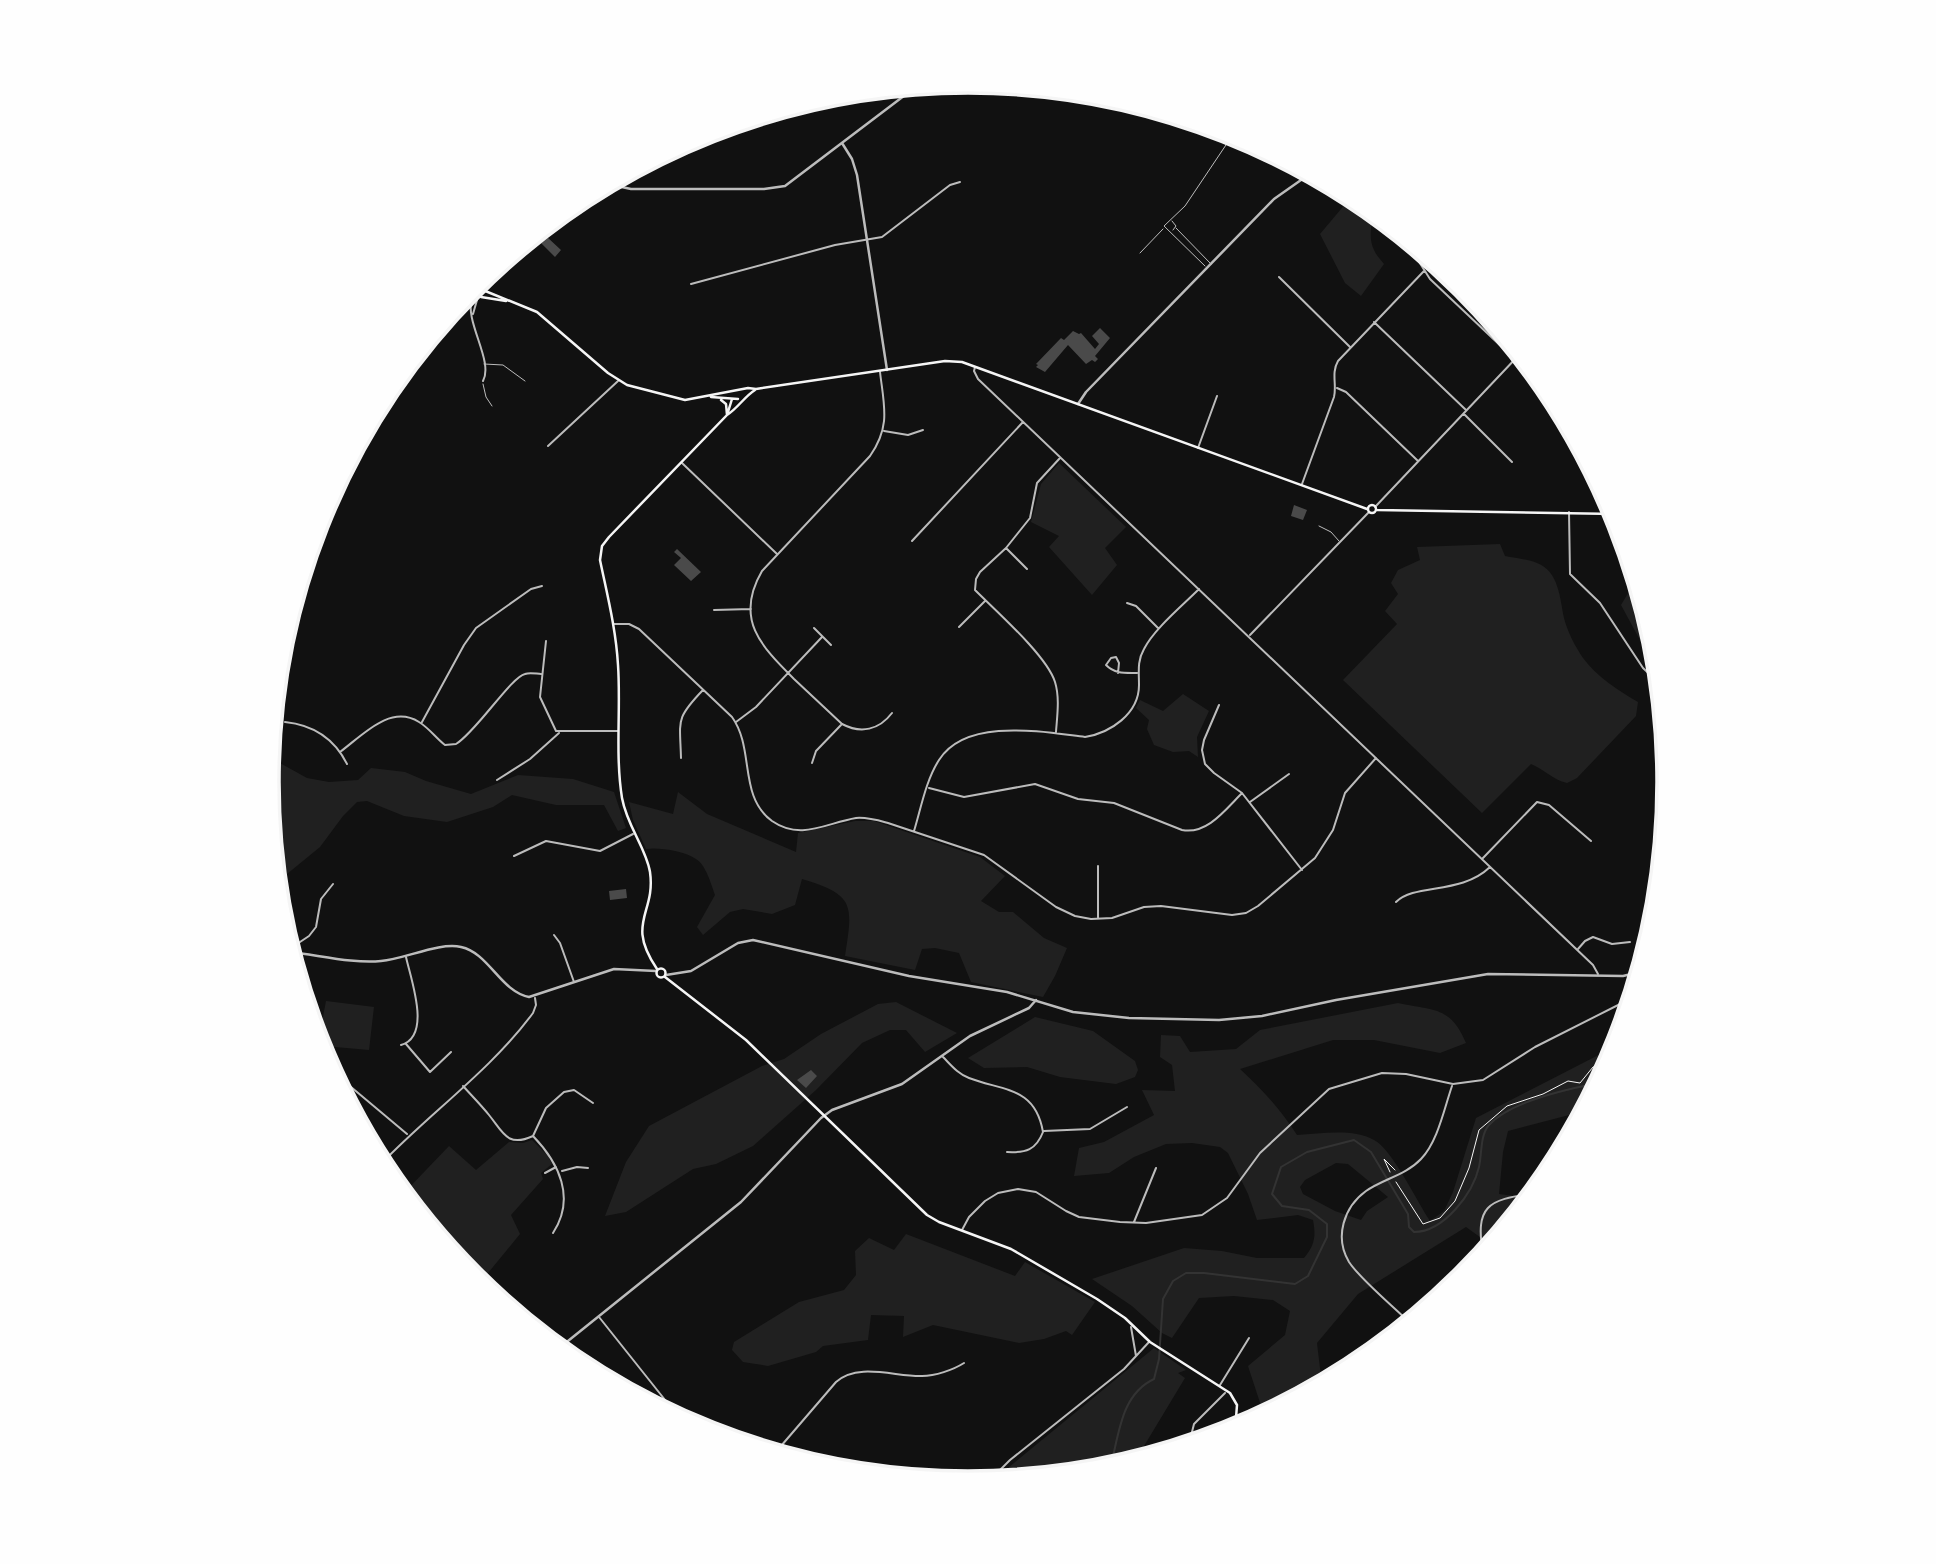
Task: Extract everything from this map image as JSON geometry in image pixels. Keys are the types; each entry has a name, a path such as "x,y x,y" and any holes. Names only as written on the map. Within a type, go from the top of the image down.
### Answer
{"main road":[{"path":"485,291 537,312 618,381 680,400 711,397 747,388 756,389 945,361 962,362 1368,510 1370,506 1602,513"},
{"path":"479,297 509,301"},
{"path":"711,397 740,398 756,389"},
{"path":"734,392 740,398"},
{"path":"727,415 732,406 734,392"},
{"path":"720,398 726,404 727,415"},
{"path":"740,398 738,404 600,550 618,661 622,796 633,834 649,869 650,889 641,930 647,950 657,970 664,971 666,976 733,1028 927,1215 1011,1249 1116,1311 1150,1342 1227,1391 1237,1405 1236,1417"}],"street":[{"path":"622,185 631,189 778,188 791,182 903,96"},
{"path":"842,143 855,164 887,370"},
{"path":"1078,404 1086,392 1280,193 1302,179"},
{"path":"691,284 835,245 887,234 950,186 960,182"},
{"path":"1417,260 1424,271 1499,343"},
{"path":"1301,485 1336,388 1335,366 1350,346 1424,271"},
{"path":"1279,277 1350,346"},
{"path":"472,315 477,299"},
{"path":"470,307 486,374 483,381"},
{"path":"1374,322 1467,411"},
{"path":"1376,508 1514,361"},
{"path":"975,366 978,379 1593,965 1598,976"},
{"path":"879,371 886,415 884,431 870,456 759,576 751,609 753,626 760,642 788,673 842,724 857,730 869,729 882,724 892,713"},
{"path":"548,446 618,381"},
{"path":"1336,388 1346,392 1418,461"},
{"path":"1198,448 1217,396"},
{"path":"1464,414 1512,461"},
{"path":"912,541 1023,422"},
{"path":"884,431 908,435 923,430"},
{"path":"1056,733 1058,704 1055,682 1043,661 975,590 976,579 1030,518 1037,484 1060,458"},
{"path":"681,462 777,554"},
{"path":"1249,636 1368,510"},
{"path":"1569,512 1570,574 1600,603 1648,673"},
{"path":"1006,548 1027,569"},
{"path":"421,723 476,628 531,589 542,586"},
{"path":"914,831 938,760 955,742 966,737 1013,731 1085,737 1097,735 1116,725 1135,704 1143,649 1199,589"},
{"path":"959,627 985,601"},
{"path":"1127,603 1136,606 1160,629"},
{"path":"714,610 751,609"},
{"path":"613,624 629,624 639,629 736,722 745,746 750,785 755,800 764,814 777,824 793,830 813,831 863,818 873,818 984,855 1056,907 1075,916 1112,918 1153,906 1224,915 1246,913 1315,858 1327,840 1345,793 1376,758"},
{"path":"814,628 831,645"},
{"path":"736,722 749,713 822,637"},
{"path":"546,641 540,696 554,729 559,733"},
{"path":"1118,673 1119,663 1116,657 1111,658 1106,666 1112,671 1118,673 1138,673"},
{"path":"340,752 392,717 405,717 421,723 442,743 456,744 488,713 516,679 524,674 541,674"},
{"path":"681,758 680,725 683,712 704,690"},
{"path":"1219,705 1203,740 1204,759 1213,773 1242,793 1250,802 1302,870"},
{"path":"285,722 298,723 316,730 340,752 347,764"},
{"path":"812,763 817,751 842,724"},
{"path":"497,780 530,759 559,733 619,730"},
{"path":"1250,802 1289,774"},
{"path":"928,788 964,797 1035,784 1078,799 1114,803 1182,830 1191,831 1212,822 1242,793"},
{"path":"1482,860 1537,802 1549,805 1591,841"},
{"path":"514,856 546,841 600,851 633,834"},
{"path":"1097,866 1098,919"},
{"path":"1396,902 1407,895 1472,881 1490,867"},
{"path":"298,943 316,927 321,899 333,884"},
{"path":"554,935 560,943 574,983"},
{"path":"1576,950 1593,937 1612,944 1630,942"},
{"path":"666,976 691,971 738,943 753,940 909,976 1007,992 1073,1012 1101,1016 1233,1019 1282,1013 1336,1000 1474,975 1630,974"},
{"path":"300,953 378,962 442,947 462,947 475,954 517,993 534,997 614,969 657,970"},
{"path":"401,1045 406,1044 415,1034 418,1021 406,956"},
{"path":"389,1155 498,1055 535,1009 534,997"},
{"path":"567,1342 741,1202 825,1116 839,1107 902,1084 982,1029 1029,1008 1037,999"},
{"path":"962,1231 969,1217 985,1201 998,1193 1018,1189 1037,1192 1066,1212 1079,1216 1133,1223 1191,1218 1213,1209 1227,1198 1259,1153 1323,1093 1337,1085 1382,1073 1453,1084 1473,1082 1493,1076 1525,1053 1621,1004"},
{"path":"406,1044 430,1072 451,1052"},
{"path":"943,1056 959,1072 1019,1094 1036,1110 1043,1132 1035,1146 1028,1151 1007,1152"},
{"path":"1403,1316 1353,1266 1344,1247 1343,1227 1349,1208 1369,1189 1412,1168 1427,1153 1453,1084"},
{"path":"463,1086 505,1136 516,1140 533,1136"},
{"path":"351,1087 409,1135"},
{"path":"533,1136 546,1108 564,1092 574,1090 593,1103"},
{"path":"1043,1132 1090,1129 1127,1107"},
{"path":"533,1136 551,1156 564,1186 564,1206 559,1224 553,1233"},
{"path":"545,1173 557,1166"},
{"path":"560,1172 577,1167 588,1168"},
{"path":"1133,1223 1156,1168"},
{"path":"1482,1241 1481,1219 1489,1208 1502,1199 1519,1196"},
{"path":"599,1316 667,1402"},
{"path":"1132,1326 1130,1328 1136,1356"},
{"path":"1219,1386 1249,1338"},
{"path":"1000,1470 1117,1375 1150,1342"},
{"path":"781,1445 836,1382 848,1375 869,1373 924,1376 957,1368 964,1363"},
{"path":"1191,1434 1194,1424 1227,1391"}],"lane":[{"path":"1140,253 1165,229 1166,222 1185,206 1227,143"},
{"path":"1171,220 1211,264"},
{"path":"1170,231 1176,228"},
{"path":"1165,229 1207,268"},
{"path":"484,364 503,365 525,381"},
{"path":"483,381 484,393 492,406"},
{"path":"1319,526 1331,532 1340,542"}],"path":[{"path":"1396,1182 1423,1224 1440,1218 1455,1201 1469,1168 1479,1130 1507,1106 1543,1094 1568,1081 1580,1083 1595,1067"},
{"path":"1390,1171 1384,1159 1398,1174"}],"shaded area":[{"path":"1345,205 1372,224 1371,242 1384,264 1361,296 1345,283 1320,234"},
{"path":"1059,463 1126,527 1105,548 1117,565 1092,595 1049,547 1059,536 1031,522 1041,484"},
{"path":"1500,544 1505,556 1537,563 1550,572 1560,594 1567,628 1583,658 1601,677 1638,702 1636,716 1577,778 1567,783 1562,782 1531,764 1482,813 1343,680 1397,624 1385,611 1398,594 1391,583 1398,570 1420,560 1417,547"},
{"path":"1630,590 1644,647 1621,605"},
{"path":"1183,694 1209,711 1197,737 1198,757 1189,751 1173,752 1154,745 1147,729 1149,720 1136,708 1140,700 1163,711"},
{"path":"279,763 307,778 329,782 358,780 371,768 405,772 471,794 518,775 573,779 614,792 626,828 618,831 604,805 556,805 512,795 493,807 447,822 404,816 367,801 357,802 320,847 286,875 280,827"},
{"path":"678,792 707,814 796,852 798,833 855,821 874,821 980,857 1005,876 981,901 999,912 1013,912 1044,938 1067,948 1055,976 1043,997 971,982 959,953 935,948 922,949 915,970 845,956 849,924 846,904 832,890 802,879 795,905 772,914 743,909 730,912 703,935 697,927 715,895 705,870 700,862 691,856 664,849 646,849 633,820 629,802 673,814"},
{"path":"326,1001 374,1007 369,1050 331,1047 322,1022"},
{"path":"896,1002 957,1033 925,1052 906,1030 890,1030 862,1043 816,1090 753,1146 716,1164 693,1169 626,1212 605,1216 626,1162 649,1126 762,1066 784,1059 821,1034 878,1004"},
{"path":"1398,1003 1432,1009 1454,1022 1466,1043 1440,1053 1374,1040 1333,1040 1240,1069 1271,1100 1297,1135 1356,1134 1374,1140 1397,1165 1430,1221 1444,1211 1453,1192 1476,1118 1602,1053 1572,1114 1508,1131 1499,1194 1519,1197 1483,1239 1466,1227 1358,1294 1317,1343 1321,1374 1261,1406 1248,1366 1285,1335 1290,1311 1273,1300 1234,1296 1199,1298 1172,1338 1092,1279 1184,1248 1222,1251 1257,1258 1304,1258 1314,1240 1313,1220 1298,1215 1257,1220 1228,1153 1220,1147 1192,1143 1166,1144 1134,1157 1109,1173 1074,1176 1079,1148 1104,1142 1154,1115 1142,1090 1175,1091 1172,1065 1160,1057 1161,1035 1180,1036 1190,1052 1236,1049 1260,1030","holes":["1336,1163 1348,1164 1388,1197 1367,1211 1361,1220 1335,1211 1303,1194 1300,1187 1305,1180"]},
{"path":"1035,1017 1093,1031 1135,1061 1138,1070 1135,1077 1116,1084 1060,1077 1027,1067 984,1068 968,1058"},
{"path":"532,1140 552,1164 541,1173 543,1179 511,1215 520,1234 487,1274 450,1236 410,1187 449,1146 476,1170 509,1142 523,1143"},
{"path":"906,1234 1015,1276 1025,1262 1095,1302 1072,1335 1066,1331 1044,1339 1019,1343 933,1325 903,1337 904,1316 871,1315 868,1340 823,1346 816,1352 768,1366 743,1362 732,1350 734,1342 799,1302 844,1290 856,1275 855,1251 869,1238 894,1250"},
{"path":"1154,1348 1186,1370 1178,1373 1185,1378 1142,1449 1058,1465 1005,1470"}],"building":[{"path":"547,237 561,250 555,257 541,243"},
{"path":"1100,328 1110,338 1095,356 1098,359 1095,362 1092,360 1086,364 1068,345 1045,372 1036,367 1061,338 1064,340 1073,331 1081,333 1095,349 1099,344 1092,336"},
{"path":"1294,505 1307,510 1303,520 1291,516"},
{"path":"677,549 701,572 691,581 674,565 681,558 674,552"},
{"path":"626,889 627,898 610,900 609,891"},
{"path":"811,1070 817,1076 806,1088 797,1080"}],"waterway":[{"path":"1113,1455 1128,1406 1134,1395 1154,1379 1159,1359 1163,1299 1173,1281 1186,1273 1295,1284 1308,1276 1327,1237 1327,1224 1309,1210 1282,1206 1272,1194 1281,1167 1307,1152 1354,1140 1371,1152 1408,1214 1409,1227 1414,1232 1425,1230 1436,1226 1456,1209 1471,1188 1479,1167 1484,1134 1489,1125 1511,1109 1525,1103 1587,1086"}]}
